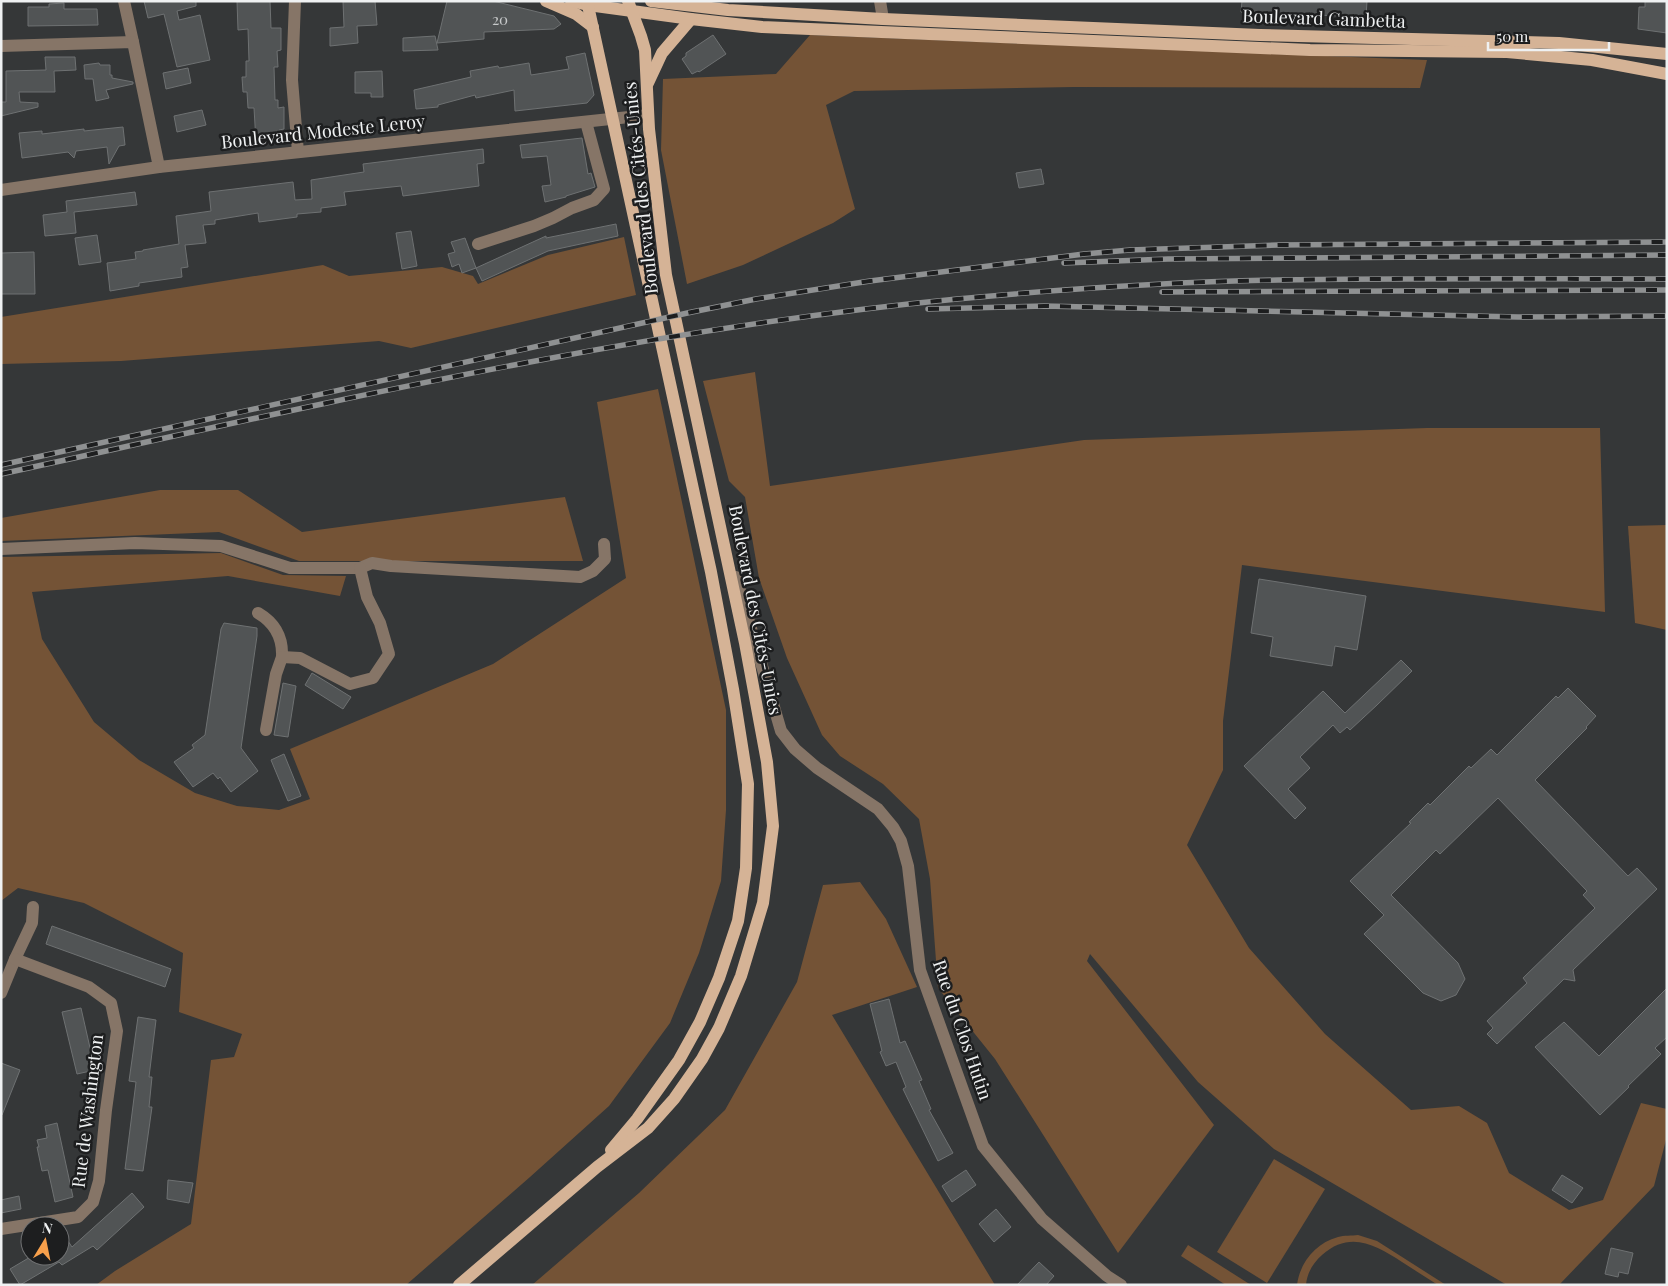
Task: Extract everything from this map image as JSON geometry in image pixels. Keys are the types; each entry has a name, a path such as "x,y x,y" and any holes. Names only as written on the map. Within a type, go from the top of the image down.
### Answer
{"main road":[{"path":"546,1 576,14 593,27"},
{"path":"571,1 630,6 690,19 772,27 1300,50 1507,52 1592,60 1667,74"},
{"name":"Boulevard Gambetta","path":"651,1 728,10 883,19 1260,35 1559,43 1667,54"},
{"name":"Boulevard des Cités-Unies","path":"588,3 708,563 733,689 748,784 746,868 738,921 719,978 700,1022 679,1060 637,1119 597,1167"},
{"name":"Boulevard des Cités-Unies","path":"459,1285 597,1167 648,1128 674,1099 702,1059 719,1028 741,976 762,903 773,826 767,762 745,643 666,276 648,115 645,50 642,36 630,6"},
{"path":"647,84 662,54 690,19"}],"street":[{"path":"124,1 159,167"},
{"path":"295,1 292,80 298,152"},
{"path":"880,1 883,19"},
{"path":"1,46 133,42"},
{"name":"Boulevard Modeste Leroy","path":"1,190 159,167 648,115"},
{"path":"478,244 553,218 572,208 594,200 604,189 586,122"},
{"name":"Rue du Clos Hutin","path":"720,522 781,730 795,749 817,768 878,809 893,827 901,841 908,866 920,970 983,1146 1042,1219 1107,1276 1121,1285"},
{"path":"1,549 135,543 220,546 290,568 360,568 372,563 391,566 580,577 593,571 605,559 604,544"},
{"path":"282,657 300,658 350,684 373,678 389,654 380,623 367,596 360,568"},
{"path":"258,613 270,620 277,632 282,648 282,657 276,674 266,730"},
{"path":"1,993 32,922 33,907"},
{"name":"Rue de Washington","path":"1,1230 78,1217 93,1202 99,1181 106,1110 117,1031 111,1003 89,987 15,959"}],"shaded area":[{"path":"810,35 1427,60 1420,88 1074,87 854,91 826,105 855,209 833,223 743,265 687,284 661,150 663,79 776,74"},
{"path":"624,237 636,295 411,348 379,341 121,361 1,364 1,317 323,265 349,276 442,267 473,276 478,284 548,255"},
{"path":"755,372 770,486 1084,440 1427,428 1600,428 1605,612 1242,565 1223,721 1223,770 1187,845 1249,948 1325,1034 1411,1110 1459,1106 1487,1123 1509,1173 1569,1210 1603,1200 1641,1103 1667,1109 1667,1136 1654,1186 1559,1285 1507,1285 1274,1149 1198,1082 1090,954 1087,961 1214,1125 1118,1253 995,1059 938,988 930,879 919,819 883,784 840,756 822,735 787,658 759,578 745,497 729,481 703,381"},
{"path":"658,389 726,710 726,810 721,881 699,953 670,1023 609,1106 406,1285 96,1285 115,1271 191,1224 211,1060 234,1057 242,1034 179,1012 183,953 84,903 18,888 1,901 1,557 221,553 283,575 346,576 340,596 228,576 32,592 42,639 94,722 139,760 195,793 237,806 279,810 310,799 290,749 493,664 626,578 597,402"},
{"path":"160,490 238,490 302,532 565,497 583,561 299,561 219,532 1,541 1,518"},
{"path":"1667,525 1667,630 1635,623 1628,526"},
{"path":"860,882 886,919 917,987 832,1015 995,1285 532,1285 639,1193 725,1110 797,982 823,885"},
{"path":"1274,1159 1325,1189 1267,1283 1217,1252"},
{"path":"1358,1235 1377,1241 1446,1285 1438,1285 1382,1250 1363,1243 1353,1242 1332,1247 1311,1268 1306,1285 1297,1285 1305,1261 1316,1249 1338,1237"},
{"path":"1188,1245 1251,1285 1226,1285 1181,1256"}],"building":[{"path":"144,1 196,1 196,6 177,11 179,20 200,15 210,60 177,67 164,14 148,18"},
{"path":"237,1 270,1 271,28 281,28 281,50 277,51 278,67 274,67 275,100 278,100 278,108 284,107 284,129 279,130 280,139 256,142 254,108 248,108 247,92 243,92 242,77 246,77 246,61 249,61 248,29 238,30"},
{"path":"343,1 375,1 377,25 357,26 358,43 330,46 330,28 344,27"},
{"path":"447,1 493,1 554,16 561,24 554,29 484,32 484,39 437,43"},
{"path":"1242,1 1367,1 1366,17 1241,12"},
{"path":"1645,1 1667,1 1667,33 1638,29 1639,7 1645,7"},
{"path":"64,3 64,9 97,9 98,25 28,26 28,7 49,7 49,4"},
{"path":"713,35 726,54 699,72 692,74 682,59 686,56 686,53"},
{"path":"435,36 438,50 403,51 403,38"},
{"path":"585,53 594,95 587,103 515,111 514,90 476,98 475,95 438,105 438,107 416,109 414,90 471,77 470,71 529,63 531,75 569,69 566,57"},
{"path":"45,57 75,57 76,70 54,71 55,92 19,92 20,102 38,103 38,107 1,116 1,102 6,102 6,71 46,70"},
{"path":"99,63 100,65 110,65 110,75 112,75 112,78 133,82 133,84 106,90 109,98 96,101 93,79 85,79 84,65"},
{"path":"188,68 191,83 166,89 163,73"},
{"path":"382,71 383,97 371,97 371,93 355,93 355,72"},
{"path":"202,110 206,125 177,132 174,116"},
{"path":"123,127 125,145 119,146 109,164 107,147 76,151 74,158 68,152 22,158 19,133 42,131 42,134"},
{"path":"582,138 588,174 591,173 595,187 545,202 542,186 551,185 547,156 522,158 520,145"},
{"path":"483,149 484,163 477,164 479,186 403,196 401,186 344,192 346,205 321,208 321,212 297,214 297,217 259,222 258,213 215,220 215,224 203,225 206,243 185,245 188,267 181,268 182,277 139,283 139,286 110,291 107,263 136,259 135,252 179,244 176,216 211,211 209,192 293,182 295,200 312,199 311,180 364,172 363,164"},
{"path":"1041,169 1044,184 1019,188 1016,173"},
{"path":"135,192 137,205 74,212 76,233 45,236 43,215 67,212 66,201"},
{"path":"616,224 618,236 548,251 482,281 476,268 546,236 546,238"},
{"path":"411,231 417,266 402,269 396,233"},
{"path":"97,235 101,262 79,265 75,238"},
{"path":"465,238 476,268 462,273 459,264 452,267 448,254 455,252 451,242"},
{"path":"34,252 35,294 1,294 1,253"},
{"path":"1259,579 1366,596 1357,650 1335,646 1332,666 1270,656 1273,637 1251,633"},
{"path":"224,623 257,628 241,748 258,771 231,792 220,777 218,779 213,773 193,787 174,762 194,748 192,745 205,735 221,629"},
{"path":"1401,660 1412,671 1377,705 1350,730 1347,727 1340,733 1333,725 1300,757 1310,768 1288,789 1306,808 1295,819 1244,766 1323,691 1345,713"},
{"path":"312,673 351,697 343,709 305,685"},
{"path":"283,683 296,686 288,737 274,735"},
{"path":"1568,688 1596,716 1587,728 1535,780 1628,876 1637,868 1657,889 1573,970 1575,981 1564,979 1497,1044 1487,1034 1493,1028 1487,1021 1527,983 1523,978 1595,908 1583,895 1587,891 1498,798 1440,854 1436,850 1391,895 1458,963 1465,979 1456,995 1441,1001 1423,993 1364,934 1384,915 1350,881 1411,823 1409,822 1428,803 1430,805 1469,766 1471,768 1491,749 1497,755 1556,696 1558,698"},
{"path":"284,754 301,796 288,801 271,760"},
{"path":"52,926 171,969 165,987 46,944"},
{"path":"1667,988 1667,1037 1655,1048 1661,1054 1600,1115 1535,1047 1564,1022 1599,1056"},
{"path":"889,999 900,1043 905,1041 922,1080 919,1081 931,1109 929,1110 953,1153 938,1161 903,1089 906,1087 896,1062 886,1066 880,1052 882,1051 870,1004"},
{"path":"81,1008 95,1070 77,1074 62,1012"},
{"path":"138,1017 156,1020 149,1077 152,1077 149,1107 152,1107 143,1171 125,1169 136,1082 129,1081"},
{"path":"1,1063 20,1070 2,1115 1,1115"},
{"path":"57,1123 73,1197 55,1202 48,1170 42,1171 37,1140 47,1138 45,1126"},
{"path":"966,1170 976,1185 952,1202 942,1186"},
{"path":"1562,1175 1583,1188 1572,1203 1552,1190"},
{"path":"168,1180 193,1183 189,1203 167,1199"},
{"path":"132,1193 144,1207 97,1250 93,1246 70,1260 70,1244 72,1247"},
{"path":"19,1196 21,1209 1,1213 1,1200"},
{"path":"996,1209 1011,1227 994,1242 979,1224"},
{"path":"1611,1248 1633,1253 1628,1274 1619,1272 1618,1277 1605,1274"},
{"path":"1039,1262 1054,1276 1046,1285 1017,1285"},
{"path":"20,1263 20,1266 52,1266 20,1285 10,1269"}],"railway":[{"path":"1,465 692,312 756,299 870,281 1130,250 1278,245 1667,242"},
{"path":"1064,263 1168,259 1667,255"},
{"path":"1,474 477,372 716,330 836,313 997,295 1198,282 1375,279 1667,279"},
{"path":"1162,292 1667,290"},
{"path":"928,309 1044,306 1518,317 1667,316"}]}
